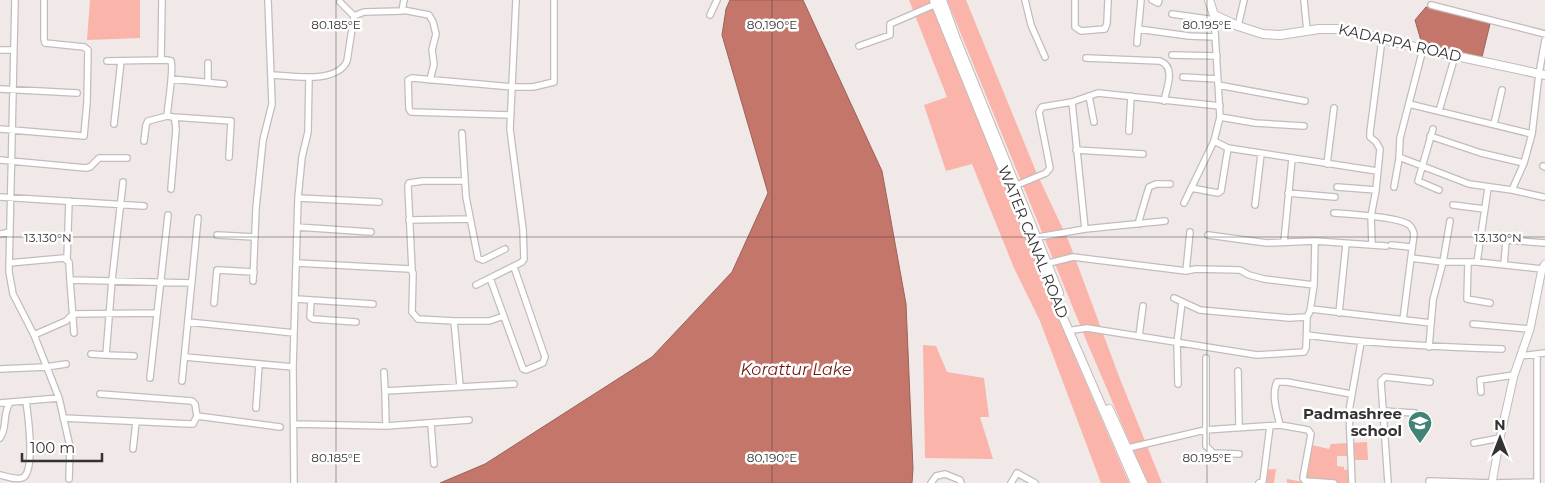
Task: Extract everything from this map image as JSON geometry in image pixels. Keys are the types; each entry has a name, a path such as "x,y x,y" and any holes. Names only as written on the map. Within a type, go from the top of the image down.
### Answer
{"main road":[{"path":"1208,0 1214,17"},
{"name":"WATER CANAL ROAD","path":"938,1 956,39 1034,238 1124,449 1136,483"},
{"name":"WATER CANAL ROAD","path":"938,1 1014,187"},
{"name":"KADAPPA ROAD","path":"1214,17 1252,32 1273,36 1319,29 1343,29 1423,49 1542,74"},
{"name":"WATER CANAL ROAD","path":"1046,264 1064,320 1124,449 1143,483"}],"street":[{"path":"15,0 9,263 12,294 34,335 59,398 70,447 69,479"},
{"path":"0,129 84,136 88,50 84,47 45,43 44,0"},
{"path":"162,0 162,60"},
{"path":"254,281 256,208 263,140 272,104 268,0"},
{"path":"403,10 404,0"},
{"path":"476,285 514,267 524,261 525,256 510,129 516,0"},
{"path":"511,115 410,112 408,79 512,87 533,87 554,82 554,0"},
{"path":"710,15 717,0"},
{"path":"1025,0 1031,25 1045,57"},
{"path":"1075,0 1075,27 1081,31 1105,29 1108,23 1108,0"},
{"path":"1137,43 1141,0"},
{"path":"1152,0 1158,3 1159,0"},
{"path":"1238,26 1244,0"},
{"path":"1304,0 1307,31"},
{"path":"859,46 890,36 890,24 938,1"},
{"path":"340,2 354,16"},
{"path":"1431,5 1545,34"},
{"path":"354,16 364,12 398,12 403,10 429,15 436,34 432,50 434,64 430,80"},
{"path":"1172,14 1214,17 1216,37 1220,117 1214,141 1184,203"},
{"path":"272,75 309,77 333,74 345,67 350,48 354,16"},
{"path":"1138,29 1190,36 1216,37"},
{"path":"1372,245 1371,216 1376,190 1380,148 1370,137 1370,132 1382,39"},
{"path":"1512,190 1524,163 1532,134 1542,74 1545,40"},
{"path":"1394,187 1400,138 1423,49"},
{"path":"0,50 14,50"},
{"path":"1172,55 1217,56"},
{"path":"1439,111 1455,56"},
{"path":"1086,58 1160,61 1166,63 1169,67 1169,73 1164,101"},
{"path":"108,61 171,61 173,65 170,79 170,116"},
{"path":"114,124 121,61"},
{"path":"208,63 208,82"},
{"path":"294,483 295,424 293,368 298,198 302,157 308,132 309,77"},
{"path":"1183,77 1217,82 1305,101"},
{"path":"170,79 224,84"},
{"path":"0,89 77,93"},
{"path":"1494,124 1502,90"},
{"path":"1014,187 1046,173 1050,168 1039,112 1042,107 1072,102 1098,93 1220,106"},
{"path":"1088,96 1094,122"},
{"path":"1129,131 1131,96"},
{"path":"1072,102 1084,229"},
{"path":"1409,104 1532,134"},
{"path":"1327,164 1334,108"},
{"path":"170,116 175,120 170,189"},
{"path":"144,141 148,121 170,116 231,121 228,157"},
{"path":"1220,117 1256,124 1304,126"},
{"path":"1433,129 1418,181 1439,190"},
{"path":"462,133 464,181 479,259 483,260 505,249"},
{"path":"1430,136 1481,153 1524,163"},
{"path":"1214,141 1228,148 1377,171"},
{"path":"1191,188 1218,193 1222,190 1228,148"},
{"path":"1076,150 1143,154"},
{"path":"1255,205 1261,154"},
{"path":"1399,157 1469,184 1512,190 1543,197"},
{"path":"0,160 86,168 90,167 99,158 127,158"},
{"path":"1284,242 1292,159"},
{"path":"464,181 409,183 412,312 415,318 418,319 454,321 489,321 504,316"},
{"path":"106,355 123,182"},
{"path":"1138,224 1149,187 1156,184 1170,184"},
{"path":"1338,187 1376,190"},
{"path":"1477,262 1488,188"},
{"path":"1288,193 1335,197"},
{"path":"0,197 144,206"},
{"path":"298,198 379,202"},
{"path":"69,201 67,259 69,262 74,333"},
{"path":"1453,205 1484,209"},
{"path":"1334,213 1371,216 1407,224 1414,234 1403,320"},
{"path":"150,378 168,215"},
{"path":"182,381 198,218"},
{"path":"409,220 470,219"},
{"path":"1034,238 1084,229 1165,221"},
{"path":"1429,347 1434,294 1443,262 1450,221"},
{"path":"297,227 371,232"},
{"path":"0,234 10,232"},
{"path":"1186,271 1190,232"},
{"path":"217,235 255,237"},
{"path":"1208,235 1267,243 1315,241 1411,247"},
{"path":"1504,265 1506,240 1545,244"},
{"path":"1073,330 1087,328 1257,355 1278,353 1300,354 1306,351 1307,317 1311,309 1314,285 1315,241"},
{"path":"1340,313 1346,244"},
{"path":"9,263 60,257 67,259"},
{"path":"1046,264 1073,257 1186,271 1196,269 1240,270 1249,275 1264,279 1314,285"},
{"path":"1411,258 1443,262 1544,266 1529,333 1514,375 1492,483"},
{"path":"1468,262 1467,299 1490,303"},
{"path":"297,263 407,268 412,270"},
{"path":"490,278 524,370 526,370 544,361 545,357 514,267"},
{"path":"214,303 217,270 254,272"},
{"path":"70,280 192,283"},
{"path":"1174,298 1200,310 1289,318 1307,317"},
{"path":"296,299 373,304"},
{"path":"311,300 310,317 313,320 356,322"},
{"path":"1178,384 1177,343 1182,302"},
{"path":"1139,336 1143,306"},
{"path":"1311,309 1431,324"},
{"path":"34,335 66,321 73,314 157,313"},
{"path":"454,321 460,386"},
{"path":"188,322 294,333"},
{"path":"1473,324 1529,333"},
{"path":"1307,335 1361,342 1429,347 1502,349"},
{"path":"1352,483 1348,411 1361,342"},
{"path":"1520,356 1545,353"},
{"path":"91,354 134,356"},
{"path":"1430,481 1538,482 1537,354"},
{"path":"185,357 293,368"},
{"path":"1206,358 1206,446 1210,452 1239,454"},
{"path":"0,369 66,364"},
{"path":"256,408 260,365"},
{"path":"1238,371 1239,428"},
{"path":"384,372 386,426"},
{"path":"1481,392 1480,380 1514,375"},
{"path":"1388,483 1381,381 1385,377 1430,382"},
{"path":"1280,424 1276,408 1275,390 1277,382 1287,382 1351,394"},
{"path":"385,391 514,384"},
{"path":"63,418 193,424 197,416 195,404 192,401 100,394"},
{"path":"0,403 59,398"},
{"path":"0,475 20,478 24,477 26,472 30,447 26,401"},
{"path":"0,438 4,429 6,408 10,403"},
{"path":"1383,411 1415,413"},
{"path":"197,416 280,427"},
{"path":"295,424 386,426 469,420"},
{"path":"133,449 136,422"},
{"path":"431,424 434,464"},
{"path":"1124,449 1206,430 1280,424 1308,430 1311,434 1303,478"},
{"path":"1259,483 1262,481 1265,473 1270,426"},
{"path":"1474,443 1500,438"},
{"path":"1011,483 1017,473 1035,483"},
{"path":"931,483 936,476 945,474 960,480 961,483"},
{"path":"1296,477 1317,483 1334,483"}],"shaded area":[{"path":"90,0 140,0 140,38 87,40"},
{"path":"909,0 930,0 1060,316 1070,346 1129,483 1101,483 1040,321 1014,268 972,164 946,171 924,105 947,97"},
{"path":"947,0 966,0 1037,174 1069,242 1120,379 1162,483 1147,483 1089,347"},
{"path":"923,345 936,346 947,372 984,378 989,417 980,417 993,459 925,458"},
{"path":"1367,442 1368,460 1349,460 1348,456 1337,456 1337,466 1344,467 1344,470 1349,469 1350,483 1287,483 1287,479 1304,482 1312,445 1329,449 1331,444"},
{"path":"1276,469 1274,483 1260,483 1263,470"}],"water":[{"name":"Korattur Lake","path":"730,0 803,0 882,171 906,304 912,483 440,483 485,464 652,357 732,272 768,193 722,35 726,9"},
{"path":"1426,7 1490,24 1482,57 1422,44 1415,20"}],"place":[{"name":"Padmashree school","path":"1420,444"}]}
